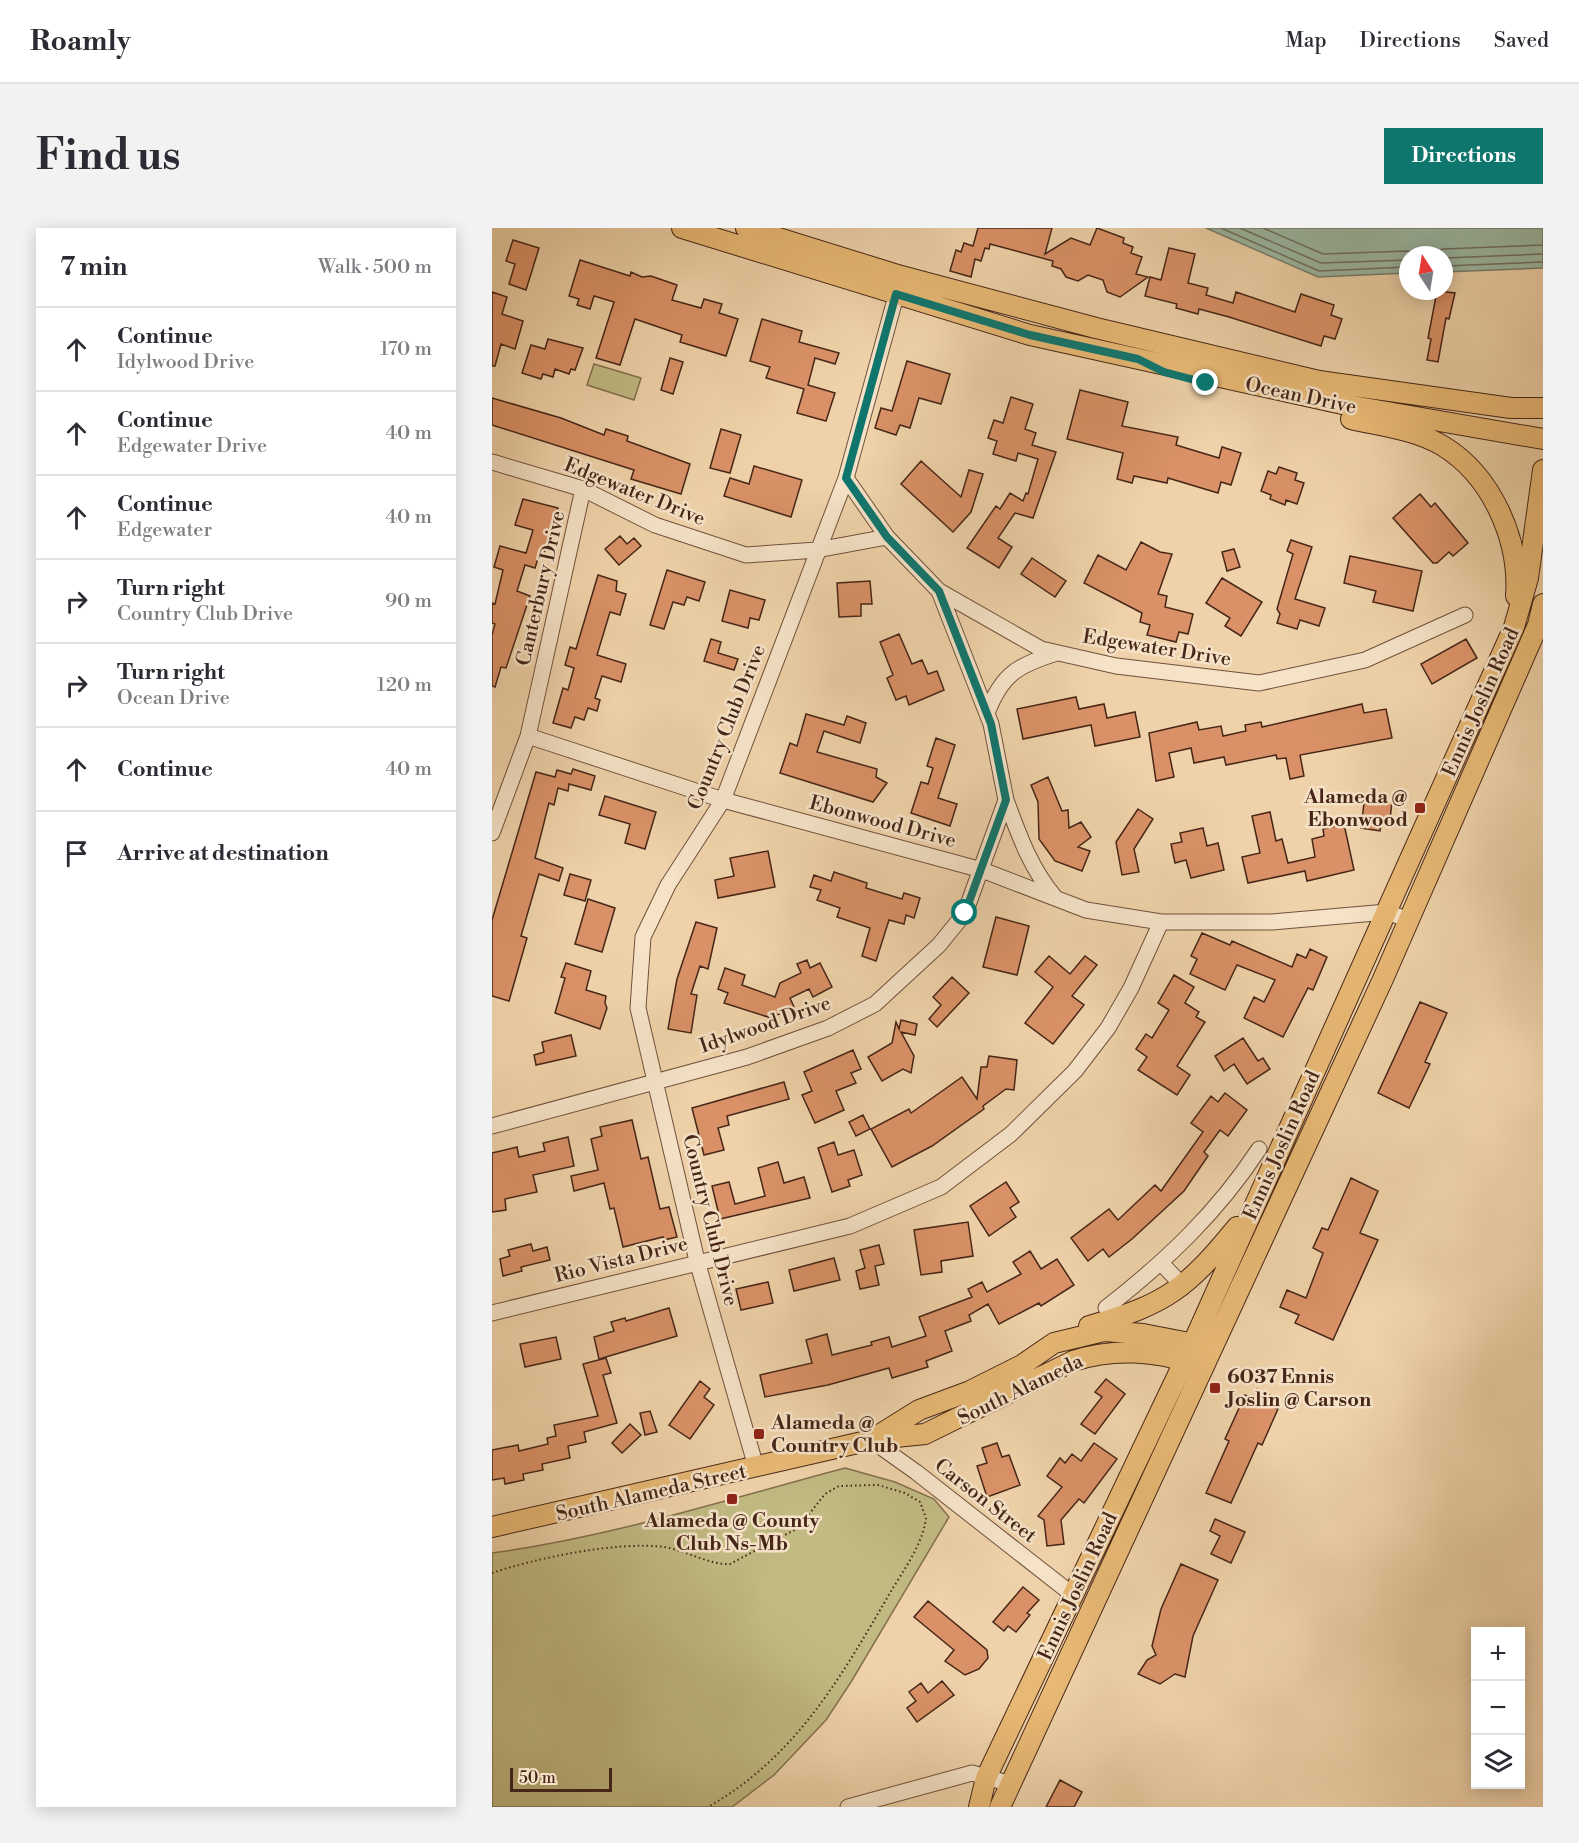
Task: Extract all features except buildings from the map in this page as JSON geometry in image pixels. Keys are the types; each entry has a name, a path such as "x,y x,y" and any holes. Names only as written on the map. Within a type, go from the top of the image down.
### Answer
{"main road":[{"name":"Ocean Drive","path":"682,228 783,249 899,285 942,308 1030,335 1347,405 1543,439"},
{"name":"Ocean Drive","path":"746,228 783,249"},
{"name":"Ocean Drive","path":"899,285 948,288 1096,328 1319,381 1511,408 1543,408"},
{"path":"942,308 948,288"},
{"path":"1030,335 1037,312"},
{"path":"1091,349 1096,328"},
{"path":"1224,379 1228,358"},
{"path":"1138,359 1164,372 1295,406 1409,432 1444,446 1473,472 1494,500 1512,542 1517,586 1514,627"},
{"name":"Ocean Drive","path":"1511,408 1543,422"},
{"name":"Ennis Joslin Road","path":"979,1807 986,1778 1193,1343 1514,627 1528,578 1543,470"},
{"name":"Ennis Joslin Road","path":"1000,1807 1205,1369 1409,920 1538,625 1543,604"},
{"path":"1054,1343 1079,1329 1157,1304 1184,1286 1203,1269 1254,1206"},
{"name":"South Alameda Street","path":"492,1527 871,1440 919,1410 970,1391 1022,1365 1054,1343 1104,1332 1143,1334 1213,1349"},
{"name":"South Alameda","path":"871,1440 925,1434 1073,1362 1095,1354 1121,1351 1184,1361 1205,1369"}],"street":[{"name":"Country Club Drive","path":"756,1467 697,1261 638,1008 643,937 668,885 723,800 846,478 899,285"},
{"name":"Edgewater Drive","path":"492,462 583,489 655,525 746,555 817,550 887,537 939,591 1041,649 1116,666 1259,683 1365,660 1466,615"},
{"path":"846,478 887,537"},
{"name":"Canterbury Drive","path":"492,833 528,736 583,489"},
{"path":"939,591 987,713 1006,800 1023,848 1038,876 1055,898"},
{"path":"987,713 995,692 1005,677 1030,661 1059,653"},
{"name":"Ebonwood Drive","path":"528,736 723,800 982,870 1086,910 1161,922 1272,922 1387,912 1409,920"},
{"name":"Idylwood Drive","path":"492,1125 747,1057 828,1028 875,1004 939,945 965,913 1006,800"},
{"name":"Rio Vista Drive","path":"492,1313 697,1261 850,1226 941,1187 1011,1134 1075,1071 1108,1028 1131,988 1161,922"},
{"path":"1106,1308 1162,1264 1199,1226 1242,1175 1259,1149"},
{"path":"1162,1264 1184,1286"},
{"name":"Carson Street","path":"871,1440 916,1472 1073,1595"},
{"path":"848,1807 953,1776 972,1773 1011,1784"}],"path":[{"path":"492,1573 541,1561 630,1546 674,1549 720,1564 730,1564 798,1528 825,1494 848,1484 887,1486 920,1502 926,1518 918,1542 859,1648 821,1705 804,1728 765,1767 708,1807"}],"shaded area":[{"path":"594,364 641,378 634,400 587,385"},
{"path":"845,1468 895,1482 934,1499 949,1517 826,1720 774,1775 732,1807 492,1807 492,1553 626,1527"}],"water":[{"path":"1206,228 1543,228 1543,268 1453,272 1453,246 1399,246 1399,273 1318,277"}],"place":[{"name":"Alameda @ Ebonwood","path":"1420,808"},
{"name":"6037 Ennis Joslin @ Carson","path":"1215,1388"},
{"name":"Alameda @ Country Club","path":"759,1434"},
{"name":"Alameda @ County Club Ns-Mb","path":"732,1499"}],"route":[{"path":"965,913 1006,800 991,724 939,591 887,537 846,478 896,294 1030,335 1138,359 1164,372 1206,383"}]}
